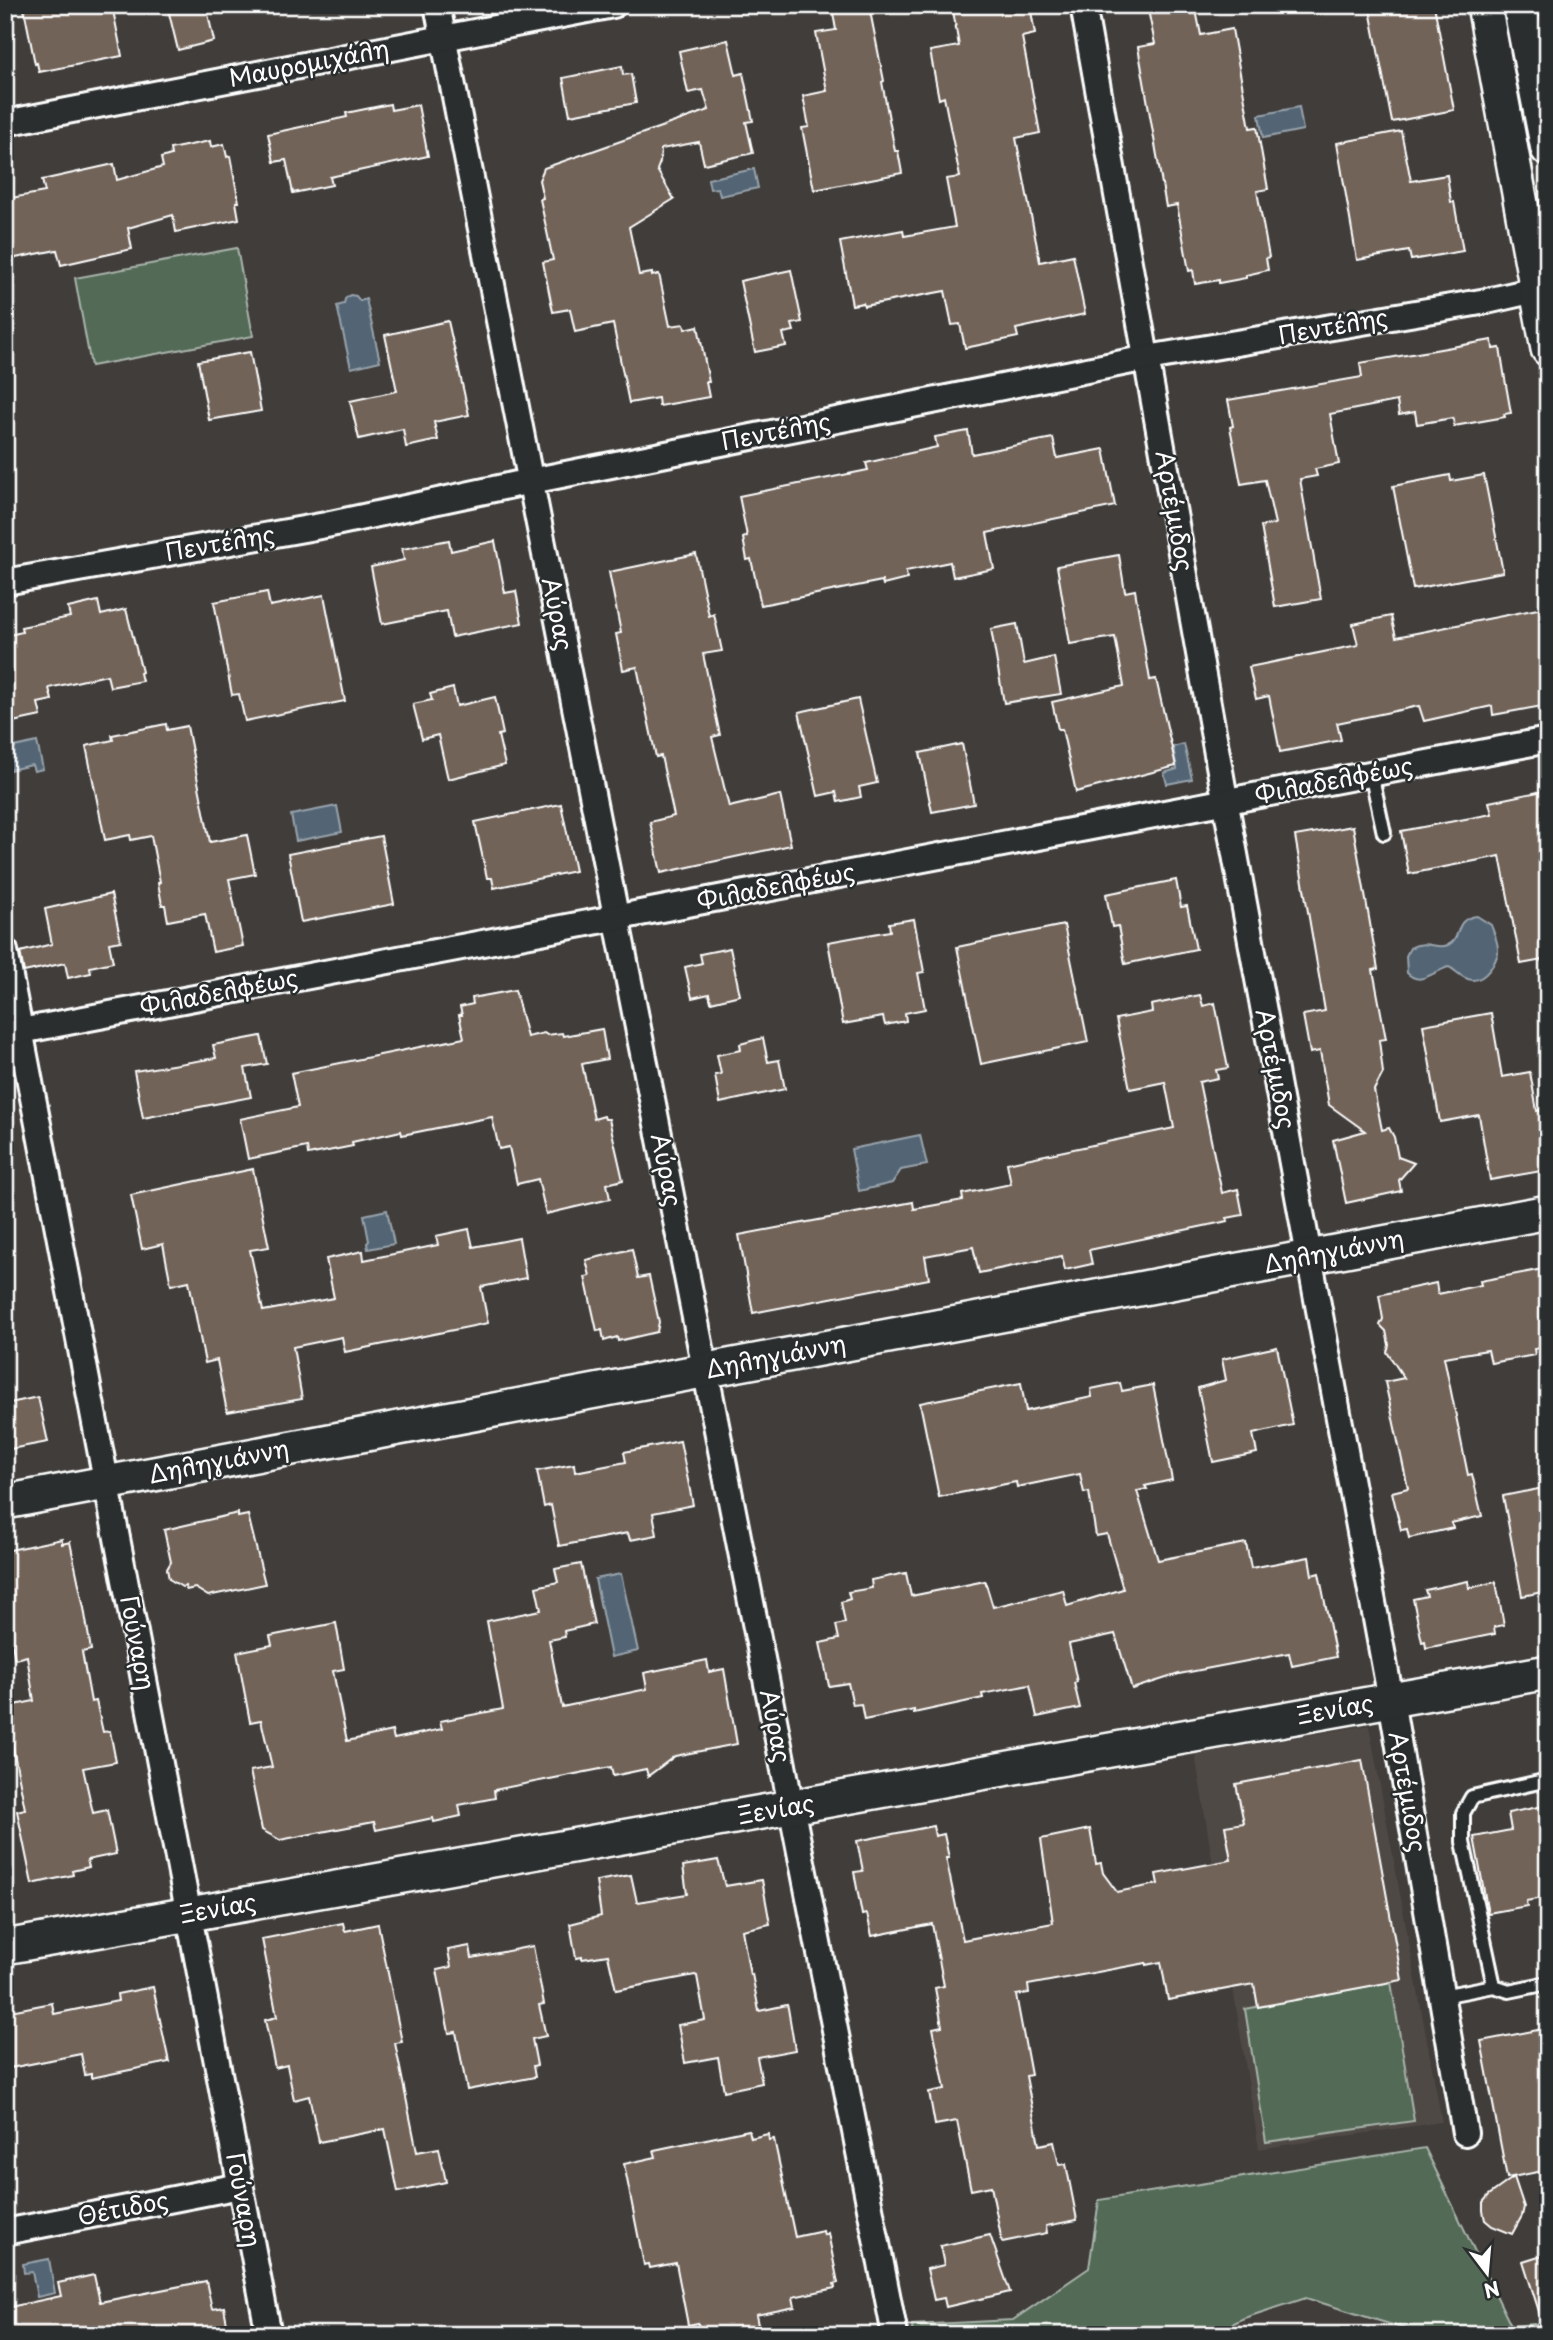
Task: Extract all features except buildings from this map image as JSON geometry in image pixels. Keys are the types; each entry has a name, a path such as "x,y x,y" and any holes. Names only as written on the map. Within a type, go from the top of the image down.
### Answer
{"street":[{"name":"Αύρας","path":"437,5 895,2335"},
{"name":"Μαυρομιχάλη","path":"5,123 613,5"},
{"name":"Αρτέμιδος","path":"1083,5 1314,1290 1391,1700 1465,2133"},
{"path":"1484,5 1542,288 1548,349"},
{"path":"1520,5 1548,149"},
{"name":"Πεντέλης","path":"5,582 326,525 531,481 1147,358 1487,300 1542,288"},
{"name":"Φιλαδελφέως","path":"13,1032 1548,740"},
{"name":"Γούναρη","path":"5,951 13,1032 107,1483 269,2335"},
{"name":"Δηληγιάννη","path":"5,1502 1548,1212"},
{"name":"Ξενίας","path":"5,1947 1548,1672"},
{"name":"Θέτιδος","path":"5,2232 240,2186"}],"lane":[{"path":"1371,774 1384,833"},
{"path":"1494,1986 1463,1842 1464,1813 1472,1797 1548,1780"},
{"path":"1442,1996 1494,1986 1508,1991 1548,1983"}],"shaded area":[{"path":"1369,1725 1442,2122 1259,2149 1195,1754"}],"green space":[{"path":"1494,5 1503,5 1548,250 1541,251"},
{"path":"237,248 253,336 91,366 75,278"},
{"path":"1391,1982 1414,2121 1266,2142 1245,2009"},
{"path":"1425,2148 1511,2326 1548,2323 1548,2335 1418,2335 1306,2298 1244,2318 1210,2335 914,2335 912,2325 1013,2320 1089,2268 1099,2200"}],"water":[{"path":"1299,107 1303,130 1263,138 1259,115"},
{"path":"754,169 758,188 720,196 718,188 710,189 708,179"},
{"path":"350,295 356,296 360,301 366,299 380,361 351,368 337,306 344,304"},
{"path":"37,742 43,769 34,771 32,765 5,771 5,749"},
{"path":"1184,744 1192,779 1167,784 1164,773 1177,769 1173,747"},
{"path":"337,806 342,832 296,841 291,815"},
{"path":"1477,916 1491,925 1498,946 1495,961 1486,974 1469,980 1449,967 1417,979 1407,973 1406,956 1410,948 1421,944 1448,945 1453,942 1464,921"},
{"path":"920,1135 927,1165 901,1170 892,1183 859,1191 851,1149"},
{"path":"387,1210 394,1244 368,1249 364,1215"},
{"path":"621,1574 638,1651 611,1657 595,1579"},
{"path":"49,2259 55,2293 37,2297 32,2272 24,2273 23,2264"}]}
